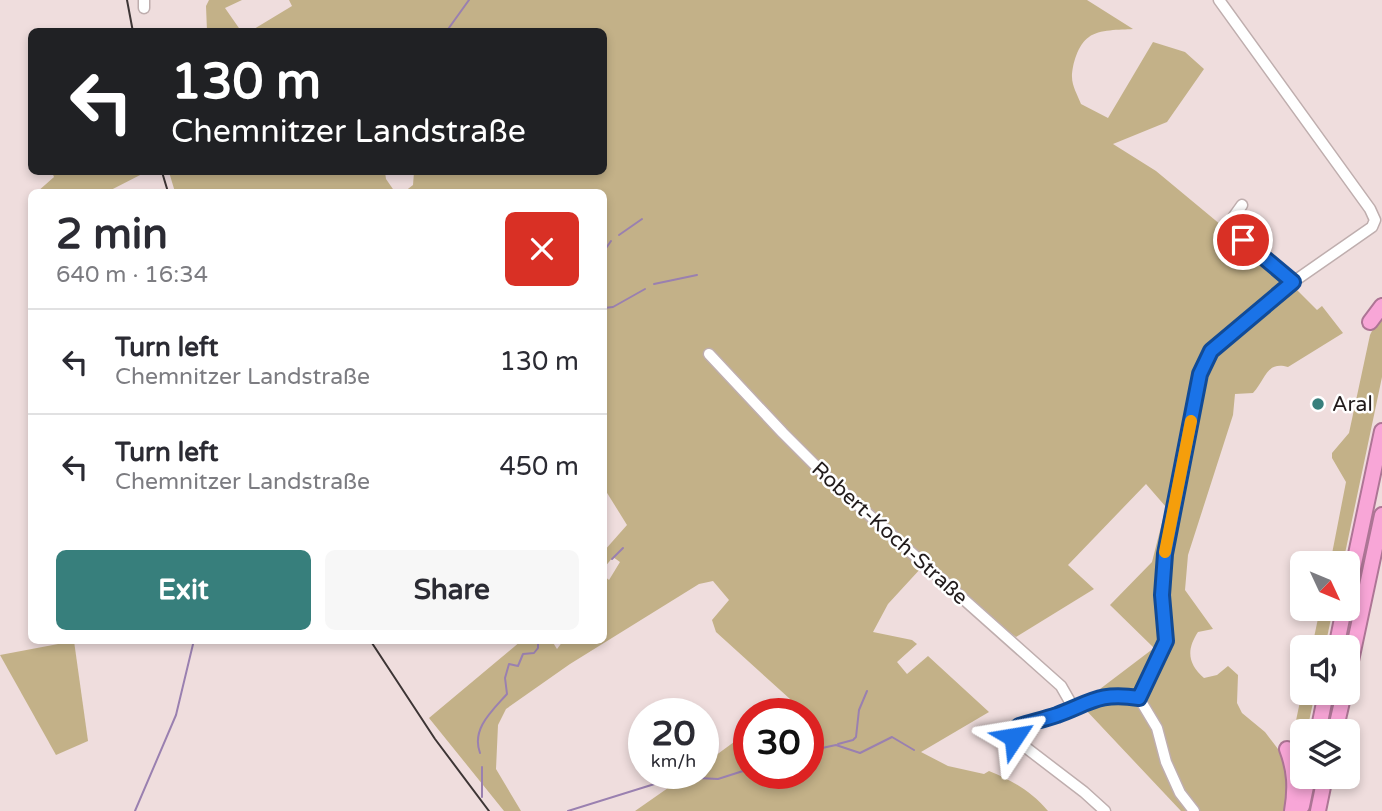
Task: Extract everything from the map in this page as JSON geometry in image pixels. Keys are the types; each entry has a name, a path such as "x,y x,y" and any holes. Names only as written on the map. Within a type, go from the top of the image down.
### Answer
{"highway":[{"path":"1370,322 1382,306"},
{"path":"1357,551 1382,431"},
{"path":"1356,635 1382,515"},
{"path":"1287,749 1295,782 1292,811"},
{"path":"1301,811 1306,789"},
{"path":"1318,811 1323,789"}],"street":[{"path":"1139,698 1166,641 1162,595 1165,554 1200,374 1211,351 1293,282 1372,227 1376,220 1219,0"},
{"path":"1242,205 1227,226 1293,282"},
{"name":"Robert-Koch-Straße","path":"709,354 831,481 1062,686 1073,707"},
{"path":"1105,811 1014,737 1015,730 1019,726 1056,715 1101,696 1139,698"},
{"path":"1139,698 1157,728 1180,793 1194,811"}],"shaded area":[{"path":"209,0 242,0 225,8 239,28 207,28 206,6"},
{"path":"289,0 1087,0 1133,29 1093,34 1085,40 1074,61 1072,80 1081,104 1108,118 1153,42 1185,52 1204,69 1167,122 1113,144 1156,171 1287,280 1317,310 1322,306 1343,333 1288,367 1271,369 1253,393 1235,394 1233,415 1188,555 1185,590 1213,629 1198,632 1190,651 1192,662 1204,678 1217,675 1228,666 1238,675 1237,703 1242,713 1265,732 1281,753 1287,753 1289,811 1181,811 1084,708 1096,692 1154,648 1110,605 1152,562 1166,507 1146,484 1068,565 1094,589 1016,637 922,567 888,604 873,632 912,640 917,644 897,662 907,674 928,656 989,712 921,752 948,766 984,774 989,771 998,775 1028,792 1048,811 635,811 667,789 719,789 719,753 733,743 733,789 824,789 824,698 789,698 716,632 712,620 729,600 713,581 699,584 607,641 607,578 609,580 620,562 613,557 607,564 607,548 627,525 607,493 607,189 408,189 413,185 414,175 607,175 607,28 256,28 292,6"},
{"path":"53,175 140,175 113,189 40,189"},
{"path":"170,175 385,175 393,189 174,189"},
{"path":"1382,311 1382,377 1346,551 1333,551 1346,482 1332,458 1332,453 1349,433 1370,335"},
{"path":"1317,621 1330,621 1328,635 1315,635"},
{"path":"58,644 74,644 88,741 56,755 0,655"},
{"path":"517,644 554,644 557,649 561,644 602,644 506,709 498,725 496,769 521,811 504,811 429,718"},
{"path":"1299,705 1312,705 1310,719 1296,719"}],"waterway":[{"path":"449,28 469,0"},
{"path":"619,235 642,219"},
{"path":"607,247 611,241"},
{"path":"654,284 697,275"},
{"path":"607,308 645,289"},
{"path":"612,559 623,548"},
{"path":"135,811 176,715 193,644"},
{"path":"480,753 478,736 481,728 489,714 507,694 505,678 509,664 518,666 523,654 534,653 538,644"},
{"path":"838,744 856,737 859,710 867,691"},
{"path":"824,748 836,745 860,753 892,737 914,750"},
{"path":"482,767 482,797"},
{"path":"568,811 661,782 718,779 733,774"}],"railway":[{"path":"127,0 132,28"},
{"path":"163,175 167,189"},
{"path":"373,644 435,739 489,811"}],"slow traffic":[{"path":"1165,552 1191,421"}],"place":[{"name":"Aral","path":"1318,404"}],"route":[{"path":"1014,737 1019,726 1056,715 1101,696 1139,698 1148,682 1166,641 1162,595 1165,554 1200,374 1211,351 1293,282 1243,240"}]}
